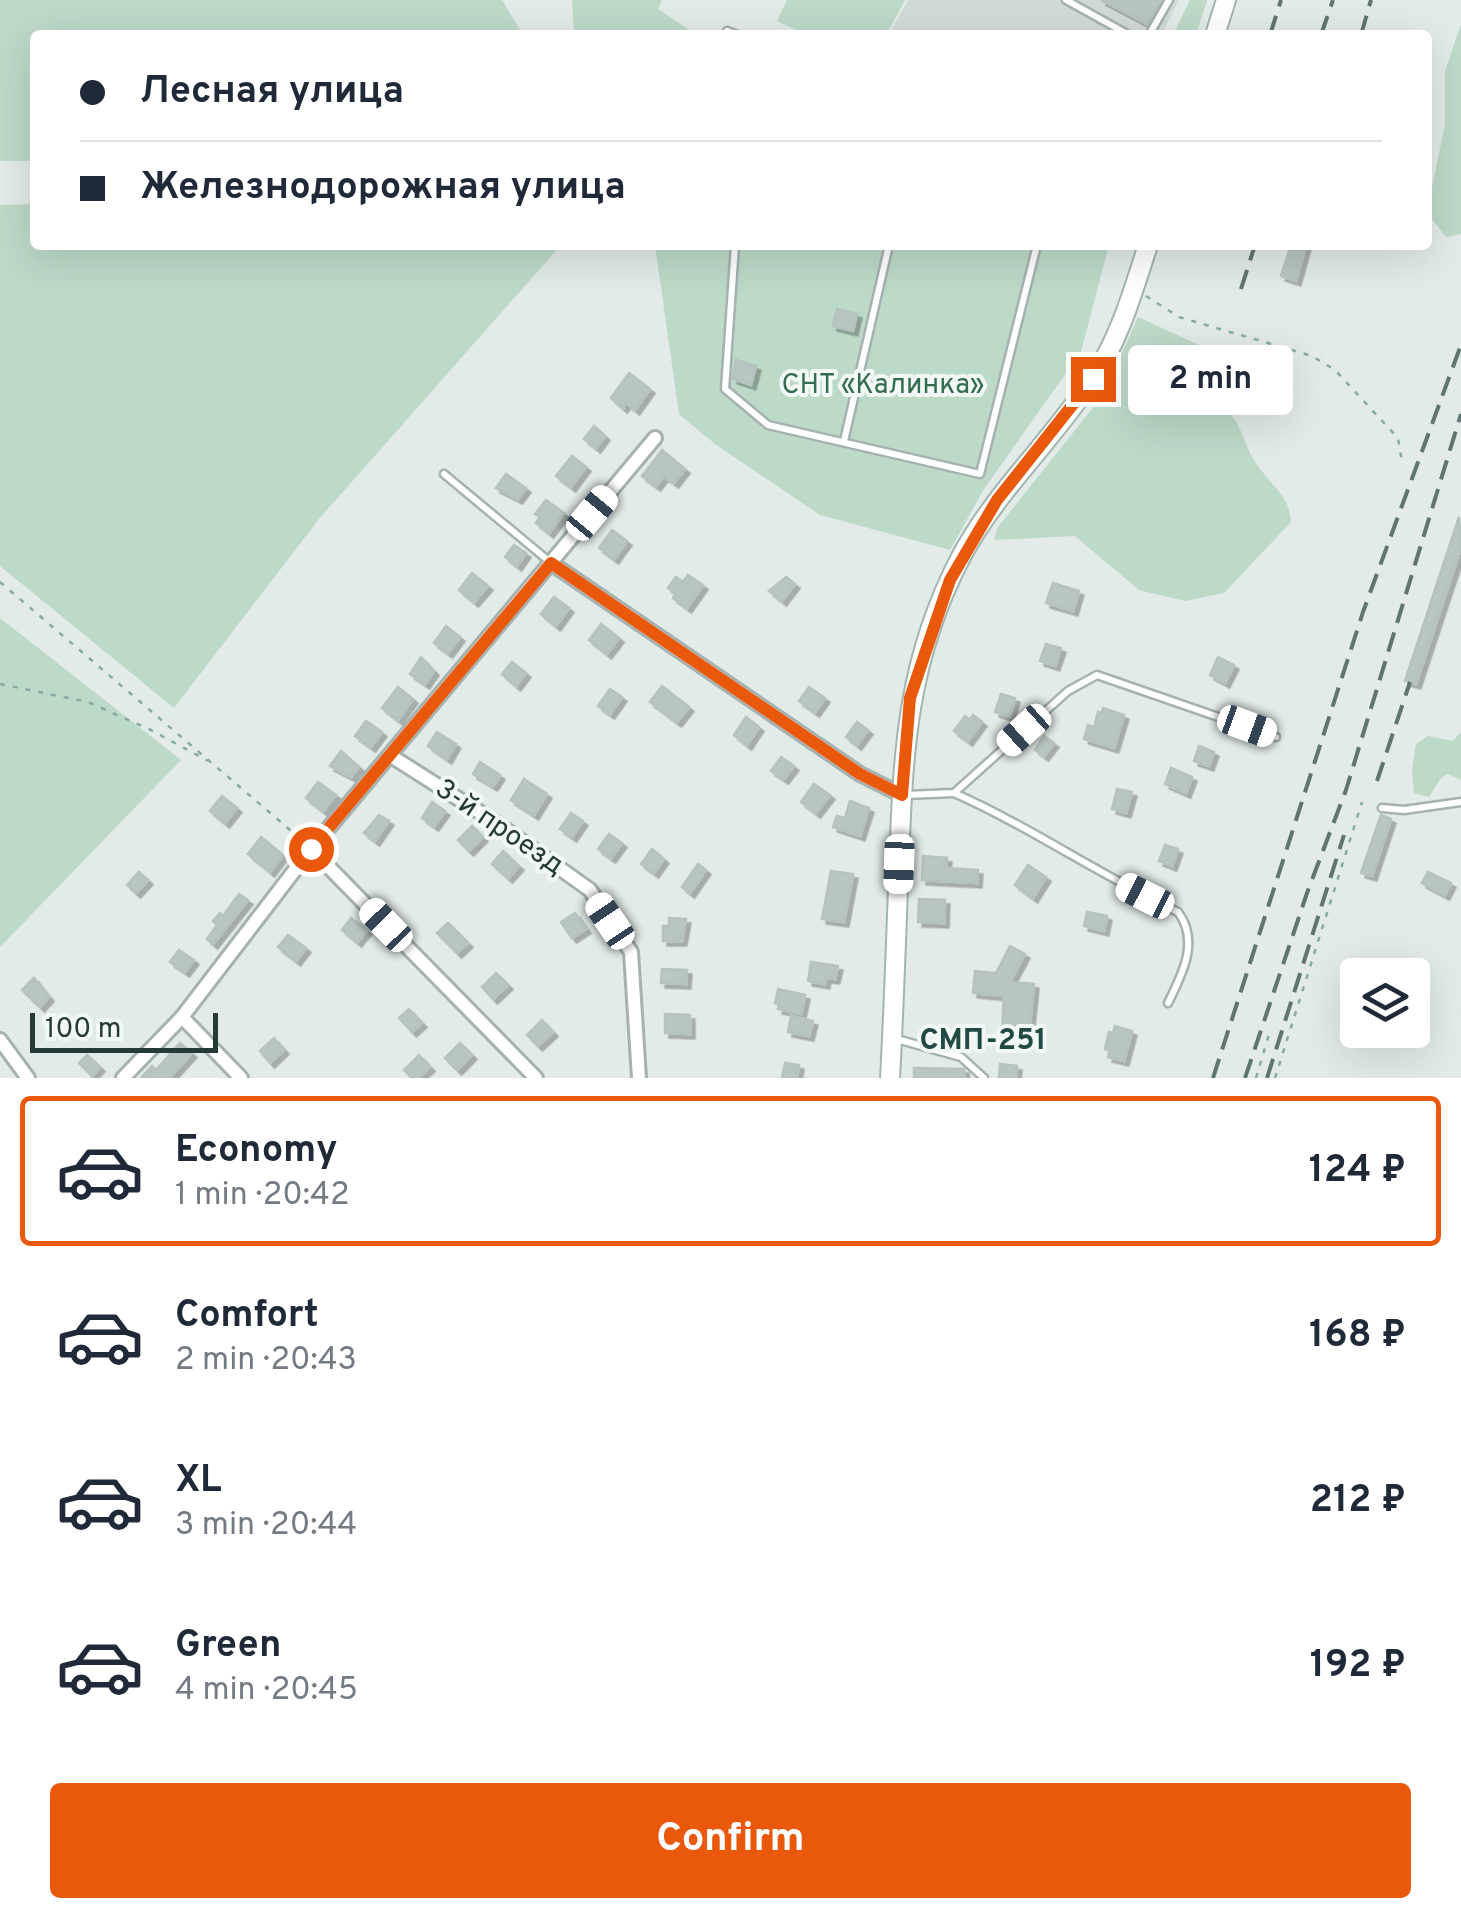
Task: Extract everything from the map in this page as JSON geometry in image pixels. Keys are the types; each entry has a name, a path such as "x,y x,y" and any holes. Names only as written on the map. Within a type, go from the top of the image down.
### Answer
{"street":[{"path":"1217,30 1226,0"},
{"path":"890,1078 910,698 950,580 997,500 1093,379 1111,348 1146,250"},
{"path":"124,1078 182,1017 311,849 655,438"},
{"path":"551,563 860,774 902,795"},
{"name":"3-й проезд","path":"391,756 495,822 590,890 632,952 639,1078"},
{"path":"311,849 536,1078"},
{"path":"182,1017 242,1078"},
{"path":"0,1040 28,1078"}],"lane":[{"path":"1066,0 1120,30"},
{"path":"1153,30 1169,0"},
{"path":"735,250 725,389 768,425 980,474 1036,250"},
{"path":"844,441 887,250"},
{"path":"444,474 551,563"},
{"path":"954,793 1068,691 1097,676 1276,737"},
{"path":"902,795 954,793 1178,912 1184,920 1188,954 1168,1003"},
{"path":"1382,808 1404,810 1461,802"},
{"path":"892,1038 960,1057 984,1078"}],"path":[{"path":"1136,284 1152,302 1179,316 1312,356 1335,370 1398,438 1402,462"},
{"path":"0,582 311,849"},
{"path":"0,684 88,702 214,764"},
{"path":"1275,1078 1362,802"},
{"path":"1256,1078 1270,1031"}],"shaded area":[{"path":"908,0 1179,0 1164,30 892,30"}],"green space":[{"path":"0,0 502,0 520,30 30,30 30,161 0,161"},
{"path":"572,0 662,0 658,9 690,30 574,30"},
{"path":"787,0 905,0 889,30 796,30 777,21"},
{"path":"1190,0 1207,0 1198,30 1175,30"},
{"path":"1461,24 1461,234 1446,237 1432,219 1432,187 1445,124 1445,71"},
{"path":"30,204 30,250 557,250 319,519 174,708 0,566 0,205"},
{"name":"СНТ «Калинка»","path":"656,250 1108,250 1081,352 984,489 950,550 820,515 715,444 679,414"},
{"path":"1138,317 1254,370 1232,416 1254,460 1287,504 1291,522 1224,593 1185,601 1139,590 1075,536 994,540 998,527 1103,395"},
{"path":"0,618 181,760 0,947"},
{"path":"1461,732 1461,780 1447,774 1429,797 1414,793 1416,744 1428,736 1453,741"}],"building":[{"path":"1101,0 1161,0 1147,24"},
{"path":"1289,250 1305,250 1296,281 1281,276"},
{"path":"837,309 857,314 853,331 833,326"},
{"path":"736,360 756,366 751,385 733,379"},
{"path":"629,373 650,389 635,410 626,403 623,408 611,398"},
{"path":"594,426 605,436 596,448 584,439"},
{"path":"662,450 685,469 674,483 664,476 656,486 642,476"},
{"path":"572,456 586,467 571,487 556,476"},
{"path":"506,474 526,488 518,499 496,488"},
{"path":"546,500 564,513 549,533 536,523 540,517 535,514"},
{"path":"1459,517 1461,548 1416,684 1405,681"},
{"path":"612,530 627,541 614,559 599,548"},
{"path":"514,545 526,553 517,566 505,557"},
{"path":"472,573 488,586 474,602 459,590"},
{"path":"688,575 703,585 687,608 673,598 676,594 668,588 676,577 683,582"},
{"path":"786,577 795,584 782,601 769,591"},
{"path":"1053,583 1079,591 1073,611 1046,603"},
{"path":"554,597 569,608 556,626 541,614"},
{"path":"601,624 619,638 607,654 589,640"},
{"path":"446,626 460,637 448,653 434,643"},
{"path":"1046,644 1061,648 1055,666 1040,661"},
{"path":"421,657 434,671 425,684 410,674"},
{"path":"1218,657 1234,665 1225,683 1210,675"},
{"path":"512,662 526,673 516,686 502,674"},
{"path":"662,686 689,707 677,722 650,702"},
{"path":"398,687 413,699 398,720 382,708"},
{"path":"809,687 825,698 815,712 799,701"},
{"path":"610,689 622,697 610,714 598,706"},
{"path":"1001,694 1015,698 1009,717 995,712"},
{"path":"1103,708 1124,715 1114,748 1084,739 1088,725 1094,727"},
{"path":"973,715 982,722 968,741 954,731 965,716 970,720"},
{"path":"746,717 759,727 747,745 734,735"},
{"path":"366,721 382,732 371,747 355,736"},
{"path":"857,722 868,730 857,745 846,737"},
{"path":"437,732 456,744 447,759 428,746"},
{"path":"1044,736 1054,743 1044,756 1035,750"},
{"path":"1199,746 1214,752 1209,766 1194,761"},
{"path":"341,751 359,767 351,777 330,766"},
{"path":"781,757 794,766 784,779 771,771"},
{"path":"480,762 500,775 493,786 473,774"},
{"path":"1171,768 1192,777 1186,793 1165,784"},
{"path":"524,779 547,794 534,815 511,800"},
{"path":"318,782 336,795 323,811 306,798"},
{"path":"814,784 830,795 816,813 801,802"},
{"path":"1117,789 1132,792 1126,813 1112,809"},
{"path":"222,796 237,808 225,823 210,811"},
{"path":"850,801 869,808 860,836 833,827 837,816 845,818"},
{"path":"432,802 445,811 434,826 422,818"},
{"path":"571,813 583,821 572,837 560,829"},
{"path":"379,815 389,821 375,841 364,833"},
{"path":"1381,815 1391,819 1372,876 1361,873"},
{"path":"472,826 483,837 469,851 458,840"},
{"path":"609,834 622,843 611,858 598,849"},
{"path":"261,837 283,855 270,872 248,854"},
{"path":"1165,845 1178,849 1172,866 1159,861"},
{"path":"652,849 664,859 654,873 641,864"},
{"path":"503,851 519,866 508,878 492,864"},
{"path":"923,856 947,858 946,868 978,870 977,883 922,880"},
{"path":"698,864 706,870 690,893 682,887"},
{"path":"1028,865 1046,877 1033,898 1015,885"},
{"path":"831,871 853,874 844,922 822,919"},
{"path":"139,872 148,880 136,893 127,885"},
{"path":"1428,872 1451,883 1445,895 1422,883"},
{"path":"239,894 248,900 213,944 207,939 217,925 213,921 220,913 223,916"},
{"path":"919,899 945,900 944,923 918,922"},
{"path":"1087,912 1107,916 1104,931 1084,926"},
{"path":"575,913 586,929 572,938 561,922"},
{"path":"351,918 367,930 357,942 342,930"},
{"path":"669,918 686,919 682,941 663,941 663,926 669,926"},
{"path":"448,923 468,943 457,953 437,933"},
{"path":"288,935 306,948 296,961 278,947"},
{"path":"1010,946 1025,954 1010,982 1034,984 1029,1033 1002,1031 1004,996 973,993 975,971 996,973"},
{"path":"179,950 194,960 185,972 170,962"},
{"path":"811,962 838,966 835,979 826,978 825,984 808,981"},
{"path":"662,969 687,970 686,984 661,983"},
{"path":"496,973 508,985 493,999 482,987"},
{"path":"34,978 49,997 40,1007 22,990"},
{"path":"778,989 805,995 801,1014 778,1009"},
{"path":"409,1009 422,1023 412,1032 399,1018"},
{"path":"665,1014 690,1015 690,1034 665,1033"},
{"path":"791,1016 813,1021 809,1036 788,1032"},
{"path":"542,1020 553,1032 538,1046 527,1035"},
{"path":"1115,1026 1132,1031 1124,1061 1108,1057 1110,1050 1105,1049 1109,1032 1113,1033"},
{"path":"274,1038 284,1050 270,1063 260,1051"},
{"path":"180,1043 192,1053 169,1078 141,1078 152,1066 156,1070"},
{"path":"460,1043 472,1055 457,1070 445,1058"},
{"path":"87,1055 100,1067 92,1076 79,1063"},
{"path":"419,1055 430,1067 418,1078 412,1078 404,1070"},
{"path":"785,1063 799,1065 797,1078 782,1078"},
{"path":"1000,1064 1017,1066 1016,1078 999,1078"},
{"path":"914,1068 964,1069 965,1078 914,1078"}],"railway":[{"path":"1272,30 1281,0"},
{"path":"1323,30 1333,0"},
{"path":"1362,30 1371,0"},
{"path":"1241,289 1253,250"},
{"path":"1213,1078 1363,612 1461,345"},
{"path":"1245,1078 1346,790 1461,414"},
{"path":"1377,781 1410,682"},
{"path":"1267,1078 1344,835"}],"district":[{"name":"СМП-251","path":"983,1041"}],"route":[{"path":"311,849 551,563 860,774 902,795 910,698 950,580 997,500 1093,379"}]}
